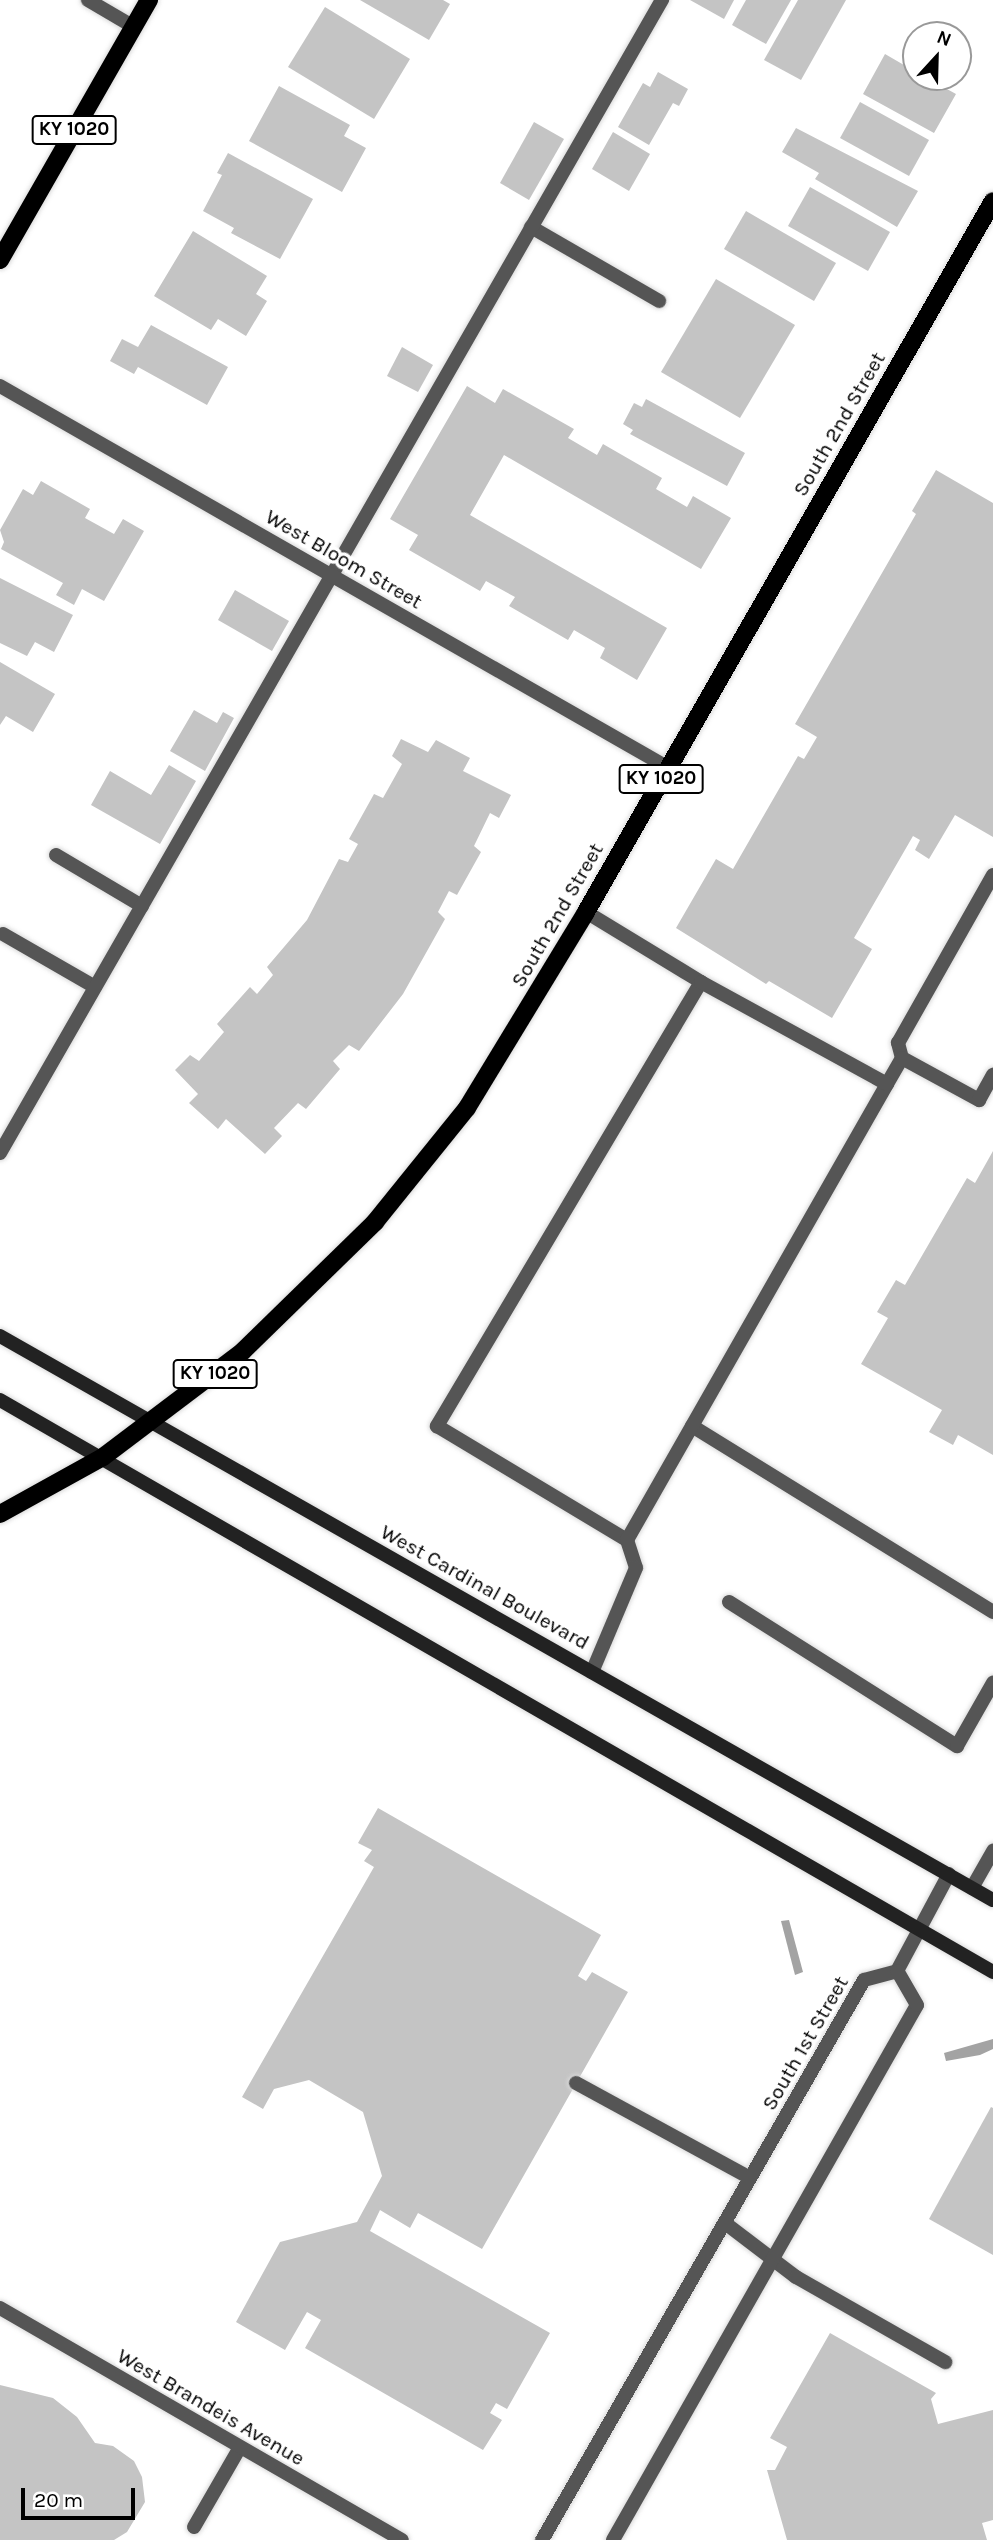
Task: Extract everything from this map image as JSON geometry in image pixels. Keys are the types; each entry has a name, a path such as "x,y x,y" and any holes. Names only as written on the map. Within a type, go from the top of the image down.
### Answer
{"main road":[{"name":"KY 1020","path":"0,260 149,0"},
{"name":"South 2nd Street","path":"0,1514 103,1457 243,1351 375,1222 467,1108 586,912 993,201"},
{"name":"West Cardinal Boulevard","path":"0,1336 993,1900"},
{"path":"0,1401 103,1457 993,1972"}],"street":[{"path":"88,0 134,27"},
{"path":"0,1153 662,0"},
{"path":"531,227 659,301"},
{"name":"West Bloom Street","path":"0,386 667,767"},
{"path":"56,855 142,906"},
{"path":"627,1540 887,1084 900,1050 993,876"},
{"path":"586,912 701,982 887,1084"},
{"path":"3,934 95,987"},
{"path":"592,1672 636,1568 627,1540 437,1426 701,982"},
{"path":"900,1050 979,1100 993,1074"},
{"path":"692,1426 993,1612"},
{"path":"729,1602 957,1746 993,1683"},
{"path":"972,1888 993,1851"},
{"path":"613,2540 774,2261 917,2005 897,1971 949,1874"},
{"name":"South 1st Street","path":"542,2540 864,1980 897,1971"},
{"path":"576,2083 750,2178"},
{"path":"725,2223 774,2261 945,2361"},
{"name":"West Brandeis Avenue","path":"0,2308 239,2449 402,2540"},
{"path":"194,2527 239,2449"}],"shaded area":[{"path":"789,1920 803,1972 795,1975 781,1921"},
{"path":"993,2039 993,2049 980,2055 946,2061 944,2053"}],"building":[{"path":"360,0 443,0 450,4 429,40"},
{"path":"690,0 734,0 724,19"},
{"path":"746,0 791,0 766,44 732,25"},
{"path":"798,0 846,0 801,80 764,60"},
{"path":"325,7 410,59 374,119 288,67"},
{"path":"885,54 902,64 902,91 951,91 956,94 934,133 863,94"},
{"path":"658,72 688,89 679,106 673,103 649,145 618,127 643,83 650,87"},
{"path":"279,86 350,125 344,136 366,148 342,192 249,141"},
{"path":"860,102 929,140 909,176 840,138"},
{"path":"534,122 564,139 529,200 500,183"},
{"path":"796,128 918,191 897,227 815,179 819,173 782,152"},
{"path":"613,132 650,154 629,191 592,169"},
{"path":"228,153 313,199 280,259 231,233 234,228 203,211 222,175 217,173"},
{"path":"810,187 890,232 868,271 788,226"},
{"path":"746,211 836,263 814,301 724,249"},
{"path":"193,231 267,276 256,294 267,301 246,336 218,319 211,330 154,296"},
{"path":"716,279 795,325 740,418 661,372"},
{"path":"151,325 228,367 207,405 138,367 134,374 110,361 122,339 138,347"},
{"path":"402,347 433,365 418,392 387,376"},
{"path":"467,386 495,403 503,389 574,429 568,438 597,455 603,444 662,478 656,489 687,507 693,496 731,518 701,569 504,455 470,515 667,628 637,680 600,658 605,648 574,630 568,640 509,606 515,597 486,581 480,591 409,550 418,535 390,519"},
{"path":"646,399 745,453 727,486 630,434 633,430 623,424 634,403 642,407"},
{"path":"936,470 993,503 993,837 955,815 929,859 915,850 920,840 913,836 854,938 872,949 832,1018 769,981 766,984 676,928 716,859 733,869 798,756 804,759 817,737 795,724 916,514 912,511"},
{"path":"41,481 90,509 85,518 114,534 123,519 144,531 104,601 82,589 74,605 56,595 63,583 1,549 4,542 0,530 23,489 33,495"},
{"path":"0,578 73,615 54,652 35,642 27,656 0,643"},
{"path":"235,590 289,621 272,651 218,620"},
{"path":"0,662 55,694 33,732 6,716 0,725"},
{"path":"194,710 217,723 223,712 234,718 205,771 170,751"},
{"path":"401,739 428,752 436,740 470,758 463,771 511,795 499,818 490,813 474,846 481,852 457,895 449,891 438,912 445,919 403,994 359,1051 349,1045 333,1061 340,1069 306,1109 298,1103 274,1128 282,1136 265,1154 226,1119 218,1129 189,1103 198,1094 175,1070 190,1055 199,1061 224,1032 217,1024 250,987 257,994 273,975 267,967 307,920 339,859 348,862 358,844 349,839 374,794 383,798 402,764 392,756"},
{"path":"169,765 196,781 160,844 91,805 110,771 151,795"},
{"path":"993,1151 993,1455 958,1435 953,1445 929,1432 942,1410 861,1364 888,1318 877,1312 896,1280 905,1285 967,1178 975,1183"},
{"path":"378,1808 601,1935 578,1976 586,1981 592,1972 628,1992 482,2249 418,2213 410,2228 380,2210 370,2231 550,2333 507,2409 496,2403 490,2413 502,2420 483,2450 305,2348 321,2320 307,2312 285,2350 236,2322 280,2242 357,2222 382,2176 363,2112 309,2080 274,2089 263,2109 242,2097 374,1867 364,1861 372,1850 358,1843"},
{"path":"991,2107 993,2108 993,2255 929,2219"},
{"path":"830,2333 936,2393 931,2399 938,2424 993,2410 993,2520 982,2523 987,2540 787,2540 767,2470 775,2470 787,2447 770,2438"},
{"path":"0,2385 53,2398 77,2417 95,2443 113,2446 134,2461 142,2477 145,2502 127,2532 114,2540 0,2540"}]}
